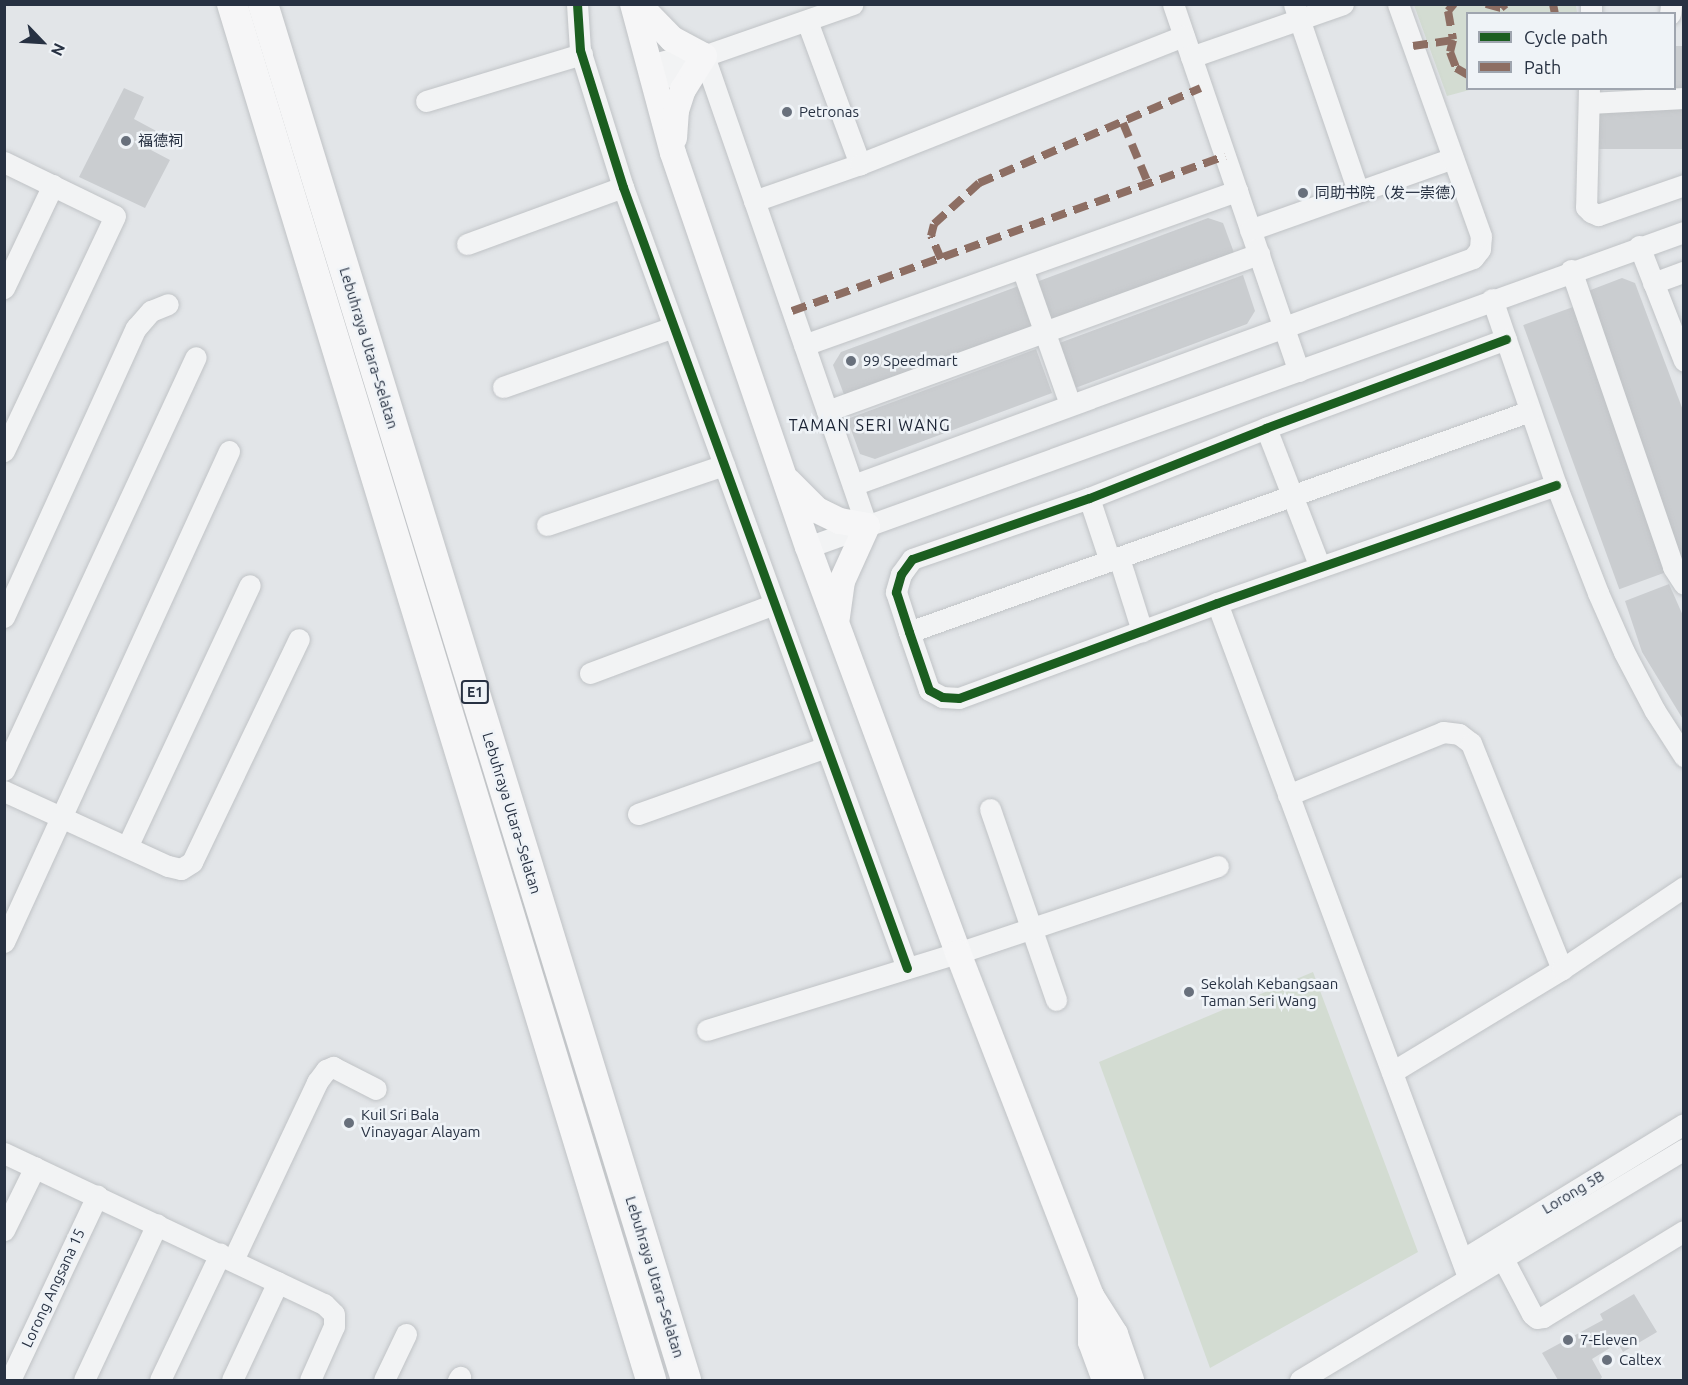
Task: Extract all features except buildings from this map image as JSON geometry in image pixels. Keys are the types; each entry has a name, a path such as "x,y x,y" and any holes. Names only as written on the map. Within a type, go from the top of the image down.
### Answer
{"highway":[{"name":"Lebuhraya Utara–Selatan","path":"232,4 651,1380"},
{"name":"Lebuhraya Utara–Selatan","path":"263,4 686,1380"}],"main road":[{"path":"633,4 673,153 808,547 958,952 1091,1296 1115,1334 1131,1380"},
{"path":"638,4 672,39 698,58 676,110 673,153"},
{"path":"783,476 817,510 840,521 867,526 844,573 837,621"},
{"path":"1091,1296 1091,1342 1105,1380"}],"street":[{"path":"577,4 582,54 622,188 907,968"},
{"path":"652,73 676,58 698,58 853,4"},
{"path":"1173,4 1299,371"},
{"path":"1191,57 1297,12 1343,4"},
{"path":"853,484 1473,258 1480,249 1481,236 1398,4"},
{"path":"1297,12 1358,191"},
{"path":"807,21 860,164"},
{"path":"754,201 860,164 1184,36"},
{"path":"426,101 582,54"},
{"path":"698,58 754,201 867,526"},
{"path":"1683,98 1589,96 1587,207 1591,213 1598,215 1683,186"},
{"path":"1250,230 1453,158"},
{"path":"4,162 115,216 4,451"},
{"path":"4,288 53,185"},
{"path":"467,244 622,188"},
{"path":"804,345 1237,191"},
{"path":"808,547 1299,371 1570,270 1683,232"},
{"path":"1639,246 1682,352"},
{"path":"827,411 1259,254"},
{"path":"1022,268 1070,404"},
{"path":"1570,270 1680,571"},
{"path":"1653,283 1683,272"},
{"path":"1492,299 1556,485 1624,652 1654,711 1683,756"},
{"path":"4,617 136,328 151,311 168,304"},
{"path":"503,387 673,327"},
{"path":"1506,339 1266,428 1089,498 912,559 901,574 896,592 909,632 929,690 942,697 958,698 1217,603 1556,485"},
{"path":"4,770 196,357"},
{"path":"909,632 1530,411"},
{"path":"1266,428 1320,567"},
{"path":"4,942 228,451"},
{"path":"546,525 724,465"},
{"path":"1089,498 1142,631"},
{"path":"127,847 250,585"},
{"path":"1217,603 1465,1268"},
{"path":"590,674 775,604"},
{"path":"4,791 168,866 181,869 192,862 299,639"},
{"path":"1288,795 1443,732 1459,734 1471,743 1562,969"},
{"path":"638,814 826,747"},
{"path":"990,809 1056,1000"},
{"path":"707,1030 958,952 1218,866"},
{"path":"1392,1072 1562,969 1683,887"},
{"path":"160,1380 321,1076 333,1067 376,1089"},
{"name":"Lorong 5B","path":"1465,1268 1683,1124"},
{"path":"1300,1380 1465,1268 1502,1257 1683,1149"},
{"path":"4,1153 324,1304 334,1314 334,1326 310,1380"},
{"path":"4,1230 35,1167"},
{"name":"Lorong Angsana 15","path":"10,1380 97,1196"},
{"path":"84,1380 157,1224"},
{"path":"1502,1257 1532,1314 1537,1318 1543,1317 1683,1231"},
{"path":"232,1380 278,1282"},
{"path":"384,1380 406,1334"}],"shaded area":[{"path":"1414,5 1576,5 1577,12 1466,12 1466,90 1469,90 1447,96"},
{"path":"1313,972 1418,1252 1210,1368 1099,1062"}],"marked path":[{"path":"1454,4 1448,11 1453,40 1450,52 1456,68 1466,74"},
{"path":"1486,4 1501,8 1506,4"},
{"path":"1553,4 1555,12"},
{"path":"1413,46 1453,40"},
{"path":"941,259 931,236 934,224 979,183 1201,88"},
{"path":"1123,123 1148,183"},
{"path":"792,311 1225,156"}],"cycle path":[{"path":"577,4 580,50 623,187 907,968"},
{"path":"1506,339 1266,428 1089,498 912,559 901,574 896,592 909,632 929,690 942,697 959,698 1217,603 1556,485"}],"place":[{"name":"Petronas","path":"787,112"},
{"name":"福德祠","path":"126,141"},
{"name":"同助书院（发一崇德）","path":"1303,193"},
{"name":"99 Speedmart","path":"851,361"},
{"name":"Sekolah Kebangsaan Taman Seri Wang","path":"1189,992"},
{"name":"Kuil Sri Bala Vinayagar Alayam","path":"349,1123"},
{"name":"7-Eleven","path":"1568,1340"},
{"name":"Caltex","path":"1607,1360"}],"district":[{"name":"TAMAN SERI WANG","path":"870,425"}]}
